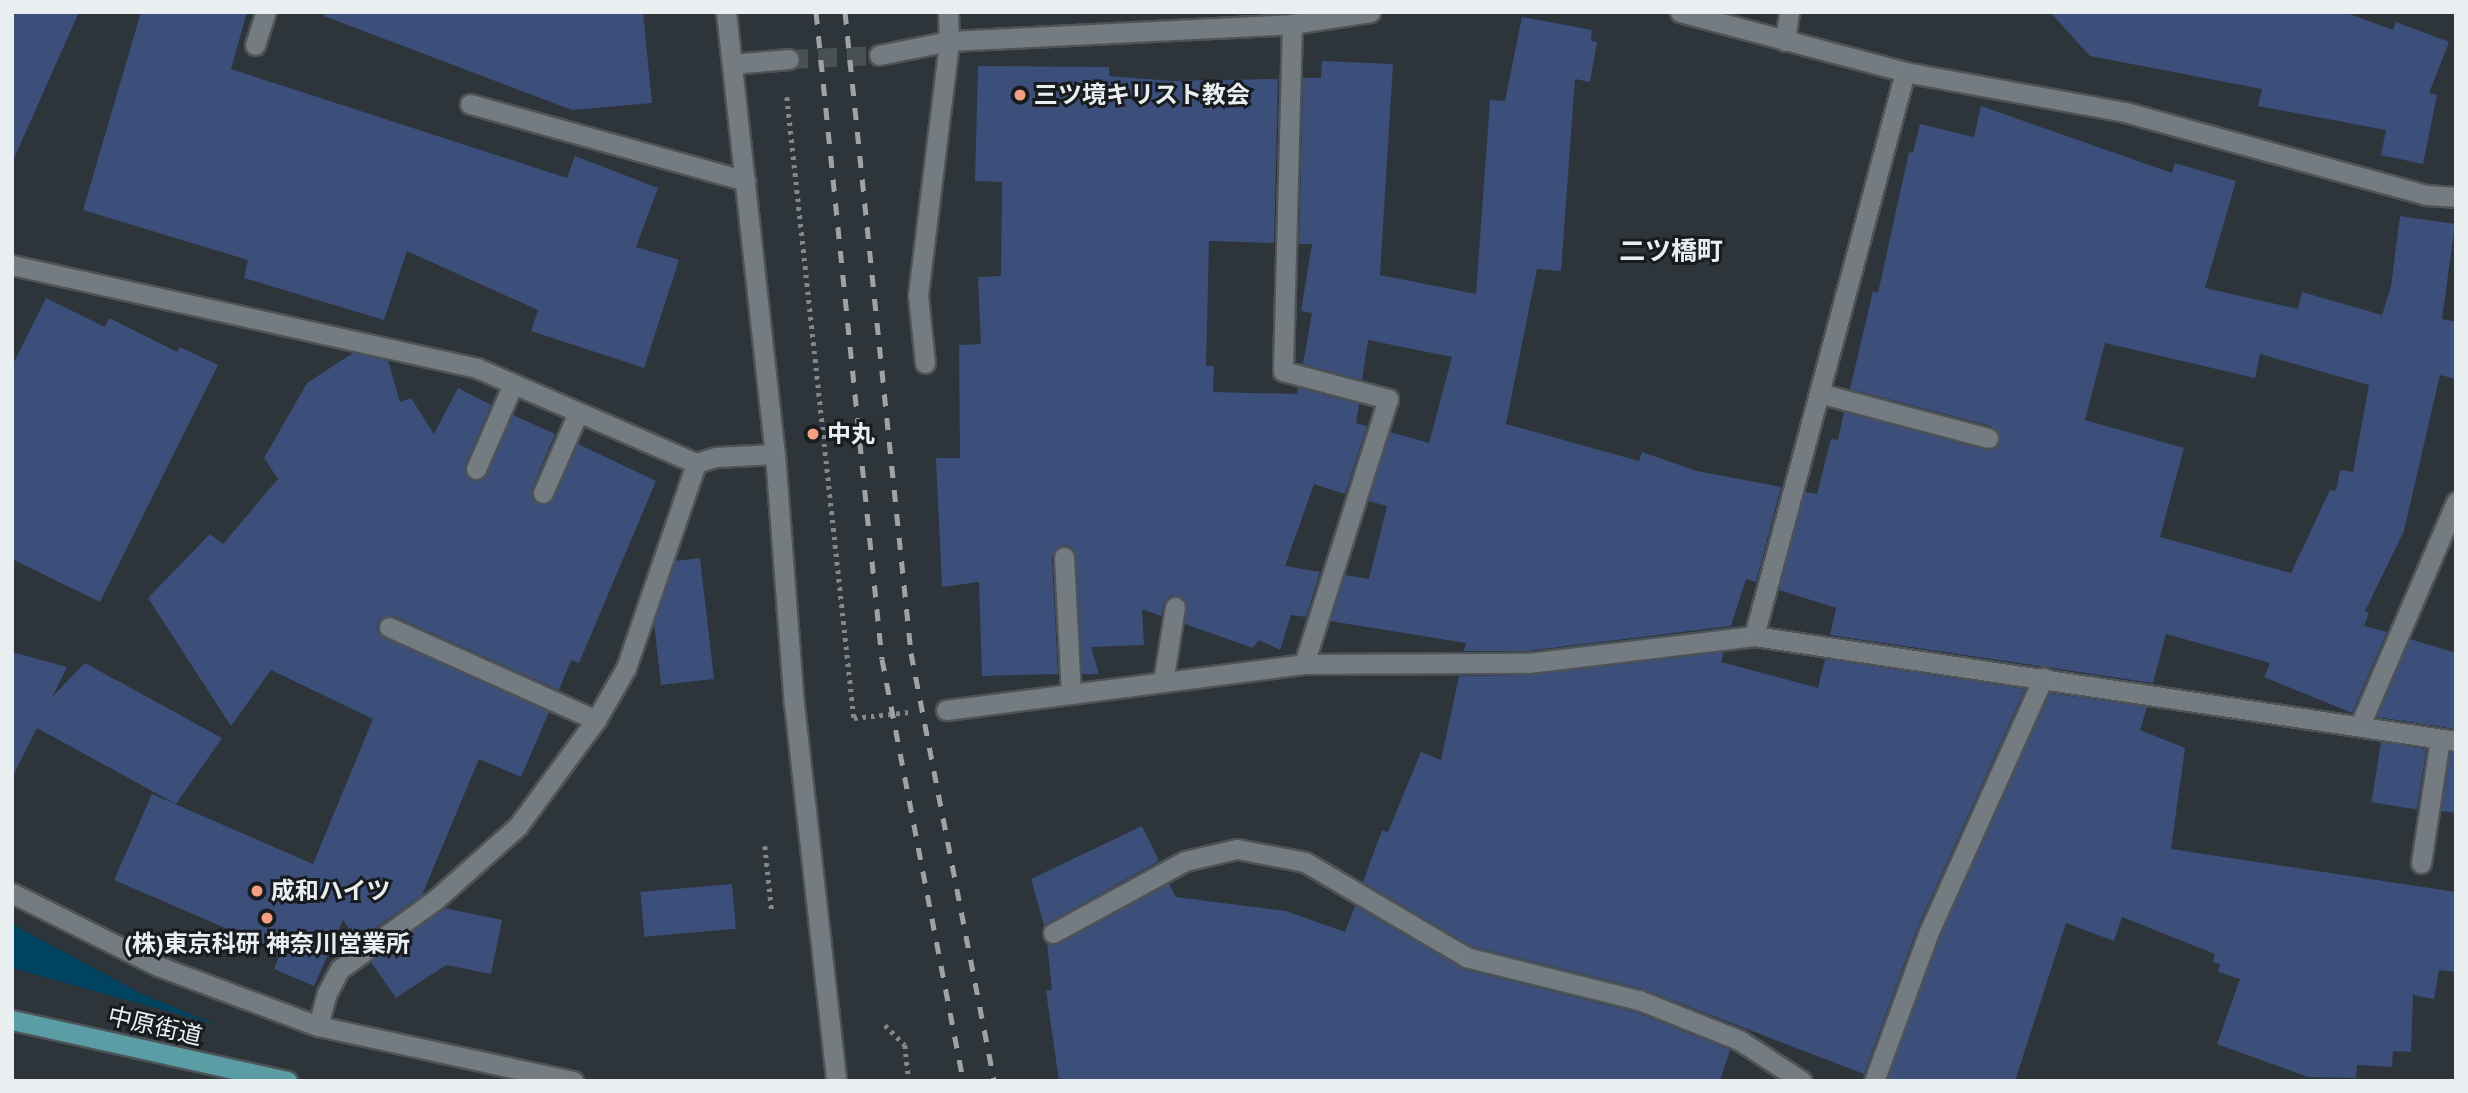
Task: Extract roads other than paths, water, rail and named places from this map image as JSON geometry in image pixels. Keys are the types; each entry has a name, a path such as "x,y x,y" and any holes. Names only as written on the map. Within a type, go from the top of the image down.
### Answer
{"main road":[{"name":"中原街道","path":"12,1020 287,1081"}],"street":[{"path":"255,45 265,12"},
{"path":"726,12 775,454 794,705 836,1081"},
{"path":"925,363 918,295 949,41 948,12"},
{"path":"879,55 949,41 1292,24 1370,12"},
{"path":"1680,12 1906,72 2125,112 2427,195 2456,197"},
{"path":"1785,41 1788,12"},
{"path":"1292,24 1283,371 1388,399 1304,664"},
{"path":"732,64 786,60"},
{"path":"1754,636 1906,72"},
{"path":"470,104 745,181"},
{"path":"12,265 477,368 696,463 716,457 775,454"},
{"path":"476,469 513,384"},
{"path":"1819,393 1988,438"},
{"path":"543,493 578,413"},
{"path":"318,1026 327,993 340,969 435,900 518,826 596,720 626,668 696,463"},
{"path":"2360,725 2456,502"},
{"path":"1064,557 1071,694"},
{"path":"1163,682 1175,607"},
{"path":"389,627 596,720"},
{"path":"946,710 1304,664 1528,663 1754,636 2448,740 2421,863"},
{"path":"1874,1081 1928,934 2043,678"},
{"path":"1053,933 1185,862 1237,849 1305,862 1465,957 1639,1000 1739,1040 1802,1081"},
{"path":"12,893 158,966 318,1026 573,1081"}],"tunnel":[{"path":"789,59 879,55"}],"railway":[{"path":"816,12 882,659 963,1081"},
{"path":"845,12 911,653 994,1081"}],"place":[{"name":"三ツ境キリスト教会","path":"1020,95"},
{"name":"中丸","path":"813,434"},
{"name":"成和ハイツ","path":"257,891"},
{"name":"(株)東京科研 神奈川営業所","path":"267,918"}],"district":[{"name":"二ツ橋町","path":"1671,251"}]}
